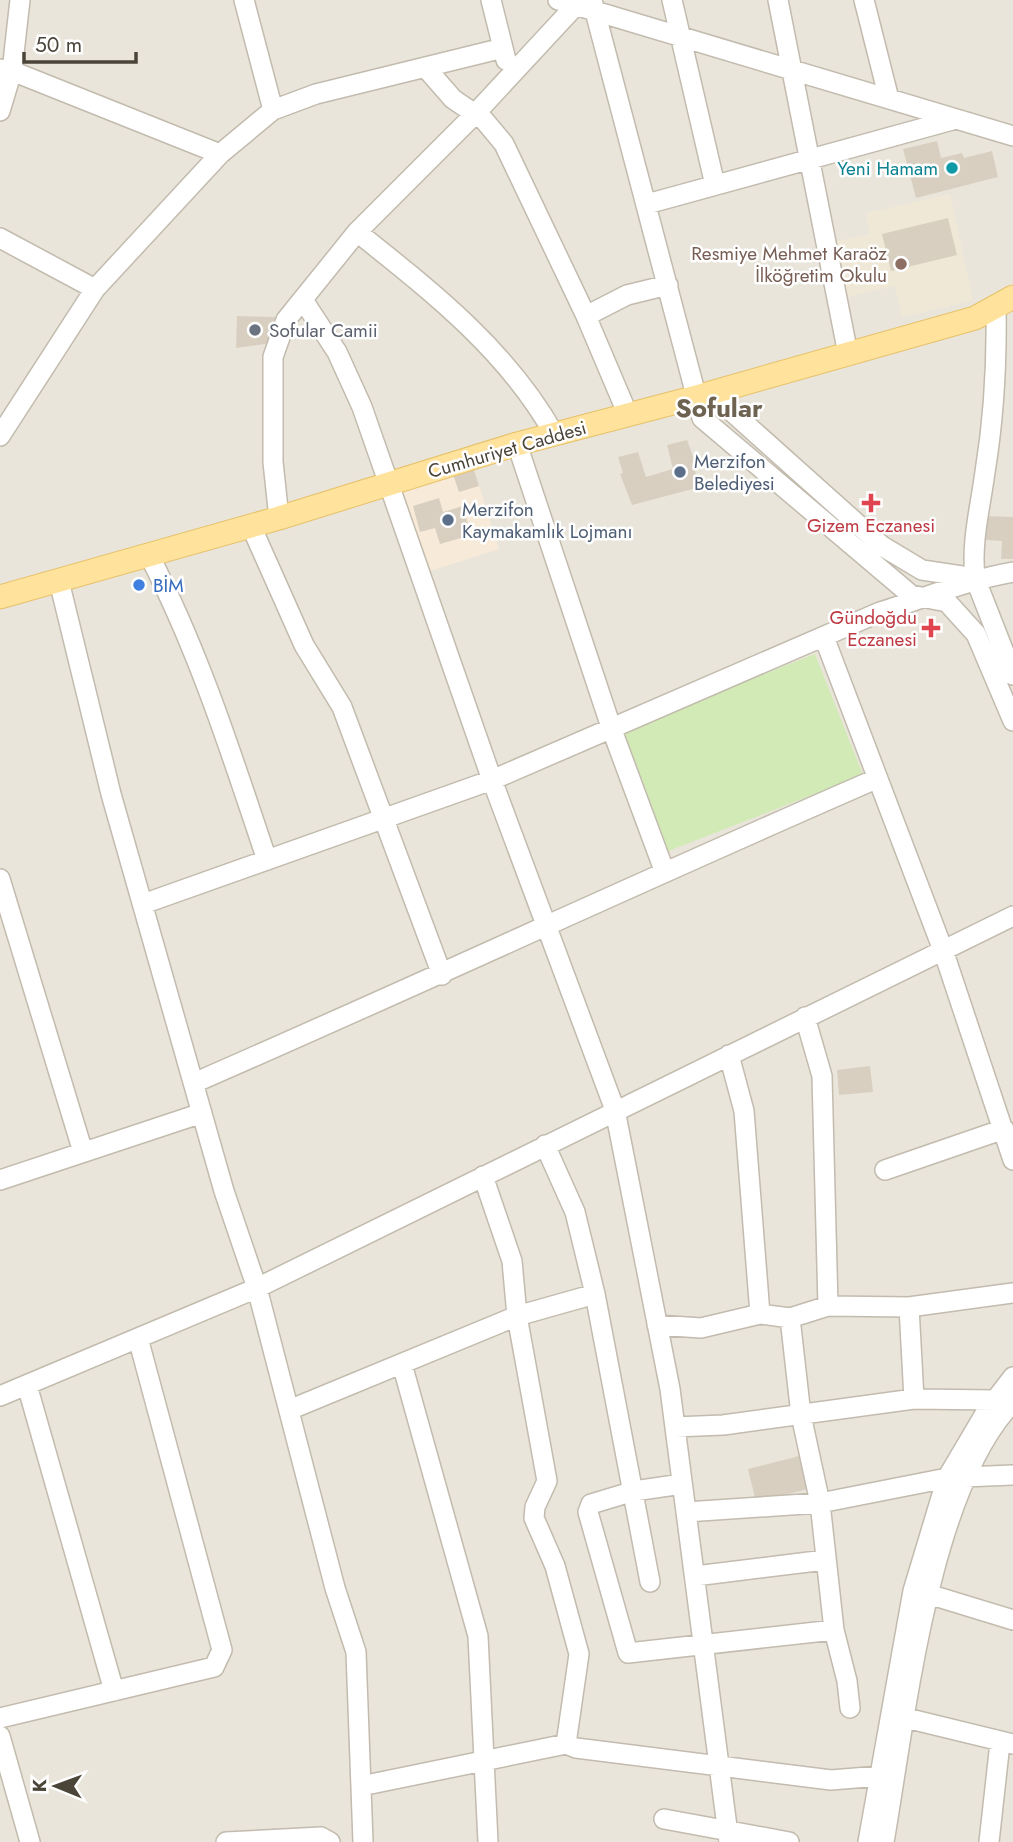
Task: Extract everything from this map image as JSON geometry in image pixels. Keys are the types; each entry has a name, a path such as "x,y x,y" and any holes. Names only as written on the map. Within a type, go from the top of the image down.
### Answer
{"main road":[{"name":"Cumhuriyet Caddesi","path":"0,597 279,518 517,443 704,395 975,318 1004,302"}],"street":[{"path":"0,111 20,0"},
{"path":"244,0 273,110"},
{"path":"491,0 509,74"},
{"path":"672,0 715,185"},
{"path":"778,0 848,354"},
{"path":"864,0 889,99"},
{"path":"580,4 680,37 1013,136"},
{"path":"279,518 273,462 274,357 286,320 357,232 580,4"},
{"path":"580,4 647,204 668,285 704,395 702,418 911,595 947,602 976,635 1013,721"},
{"path":"0,436 95,289 220,154 273,110 316,94 503,48"},
{"path":"425,67 453,99 484,120 504,144 586,316 628,415"},
{"path":"6,70 220,154"},
{"path":"647,204 956,119"},
{"path":"357,232 487,344 532,398 554,434"},
{"path":"0,238 95,289"},
{"path":"586,316 627,295 668,285"},
{"path":"303,300 350,379 492,780 615,1111 675,1427 728,1837"},
{"path":"1004,302 985,471 972,548 975,578 1013,675"},
{"path":"704,395 882,546 922,570 975,578"},
{"path":"517,443 612,730 664,870"},
{"path":"251,526 304,645 342,707 442,975"},
{"path":"149,555 197,656 267,860"},
{"path":"143,904 492,780 880,612 927,598 975,578 1013,572"},
{"path":"59,581 111,794 202,1113 257,1288 335,1588 356,1652 363,1842"},
{"path":"824,637 943,950 1013,1160"},
{"path":"194,1083 442,975 664,870 876,779"},
{"path":"0,878 83,1152"},
{"path":"0,1396 257,1288 1013,916"},
{"path":"805,1017 821,1076 828,1306"},
{"path":"729,1055 744,1111 760,1314"},
{"path":"0,1180 202,1113"},
{"path":"885,1170 1004,1129"},
{"path":"545,1145 575,1212 595,1294 650,1582"},
{"path":"483,1176 512,1261 517,1316 547,1481 535,1507 534,1518 555,1566 579,1654 566,1744"},
{"path":"657,1325 701,1328 760,1314 790,1318 828,1306 909,1307 1013,1293"},
{"path":"289,1410 517,1316 595,1294"},
{"path":"909,1307 914,1399"},
{"path":"790,1318 801,1415 820,1503 834,1630 848,1681 850,1708"},
{"path":"0,1718 214,1667 222,1650 138,1338"},
{"path":"402,1364 478,1636 488,1842"},
{"path":"868,1842 913,1591 956,1478 1004,1401 1013,1377"},
{"path":"27,1385 114,1691"},
{"path":"675,1427 801,1415 914,1399 1004,1401"},
{"path":"686,1512 820,1503 956,1478 1013,1475"},
{"path":"884,1842 928,1594 956,1478"},
{"path":"682,1484 634,1491 591,1504 588,1512 628,1653 834,1630"},
{"path":"695,1576 825,1560"},
{"path":"928,1594 1013,1620"},
{"path":"906,1718 1007,1744 989,1842"},
{"path":"0,1736 30,1842"},
{"path":"361,1786 566,1744 576,1748 831,1780 880,1776"},
{"path":"664,1819 728,1837 789,1842"},
{"path":"226,1842 321,1837 330,1842"}],"shaded area":[{"path":"0,0 1013,0 1013,1842 0,1842"},
{"name":"Resmiye Mehmet Karaöz İlköğretim Okulu","path":"950,194 973,301 902,317 895,286 845,297 833,242 870,234 866,213"},
{"name":"Merzifon Kaymakamlık Lojmanı","path":"473,467 499,549 424,573 398,491"}],"green space":[{"path":"815,654 863,775 666,852 619,731"}],"building":[{"name":"Yeni Hamam","path":"937,141 941,158 962,153 964,158 992,151 998,177 916,198 903,149"},
{"path":"948,218 957,255 891,271 882,234"},
{"name":"Sofular Camii","path":"237,316 276,317 273,343 236,348"},
{"name":"Merzifon Belediyesi","path":"687,440 698,470 695,471 700,487 632,505 620,474 623,473 618,457 638,452 646,477 673,469 667,445"},
{"path":"473,467 479,486 459,492 453,474"},
{"name":"Merzifon Kaymakamlık Lojmanı","path":"439,498 443,512 463,506 471,535 440,544 435,528 420,532 413,506"},
{"path":"987,516 1013,517 1013,559 1001,559 1002,541 986,540"},
{"path":"870,1066 873,1092 839,1095 837,1070"},
{"path":"803,1455 812,1488 756,1502 748,1469"}],"place":[{"name":"Yeni Hamam","path":"952,168"},
{"name":"Resmiye Mehmet Karaöz İlköğretim Okulu","path":"901,264"},
{"name":"Sofular Camii","path":"255,330"},
{"name":"Merzifon Belediyesi","path":"680,472"},
{"name":"Gizem Eczanesi","path":"871,503"},
{"name":"Merzifon Kaymakamlık Lojmanı","path":"448,520"},
{"name":"BİM","path":"139,585"},
{"name":"Gündoğdu Eczanesi","path":"931,628"}],"district":[{"name":"Sofular","path":"719,408"}]}
